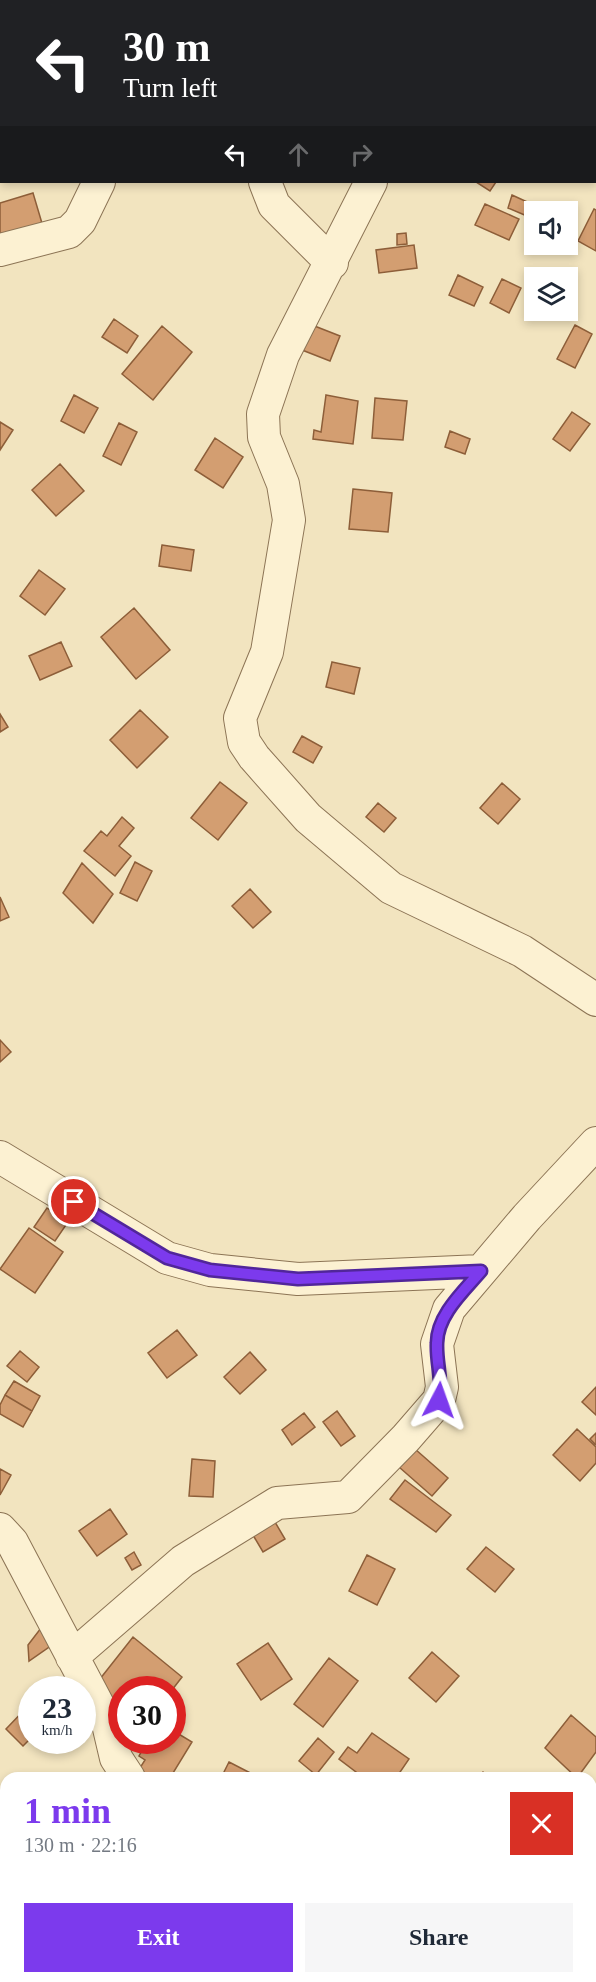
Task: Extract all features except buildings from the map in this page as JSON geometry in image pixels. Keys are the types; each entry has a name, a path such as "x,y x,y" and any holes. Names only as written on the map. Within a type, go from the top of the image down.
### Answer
{"street":[{"path":"0,250 69,232 80,221 99,183"},
{"path":"265,183 274,205 332,262"},
{"path":"371,183 283,355 263,414 264,437 283,484 289,520 267,652 240,718 244,742 254,757 308,818 391,888 522,951 596,1000"},
{"path":"72,1657 183,1561 277,1503 348,1497 406,1438 439,1400 442,1387 436,1344 449,1309 596,1143"},
{"path":"0,1157 167,1258 210,1270 298,1279 481,1271"},
{"path":"0,1528 12,1542 108,1724 116,1758 125,1772"}],"route":[{"path":"74,1202 167,1258 210,1270 298,1279 481,1271 449,1309 439,1332 436,1344 442,1387 439,1400"}]}
